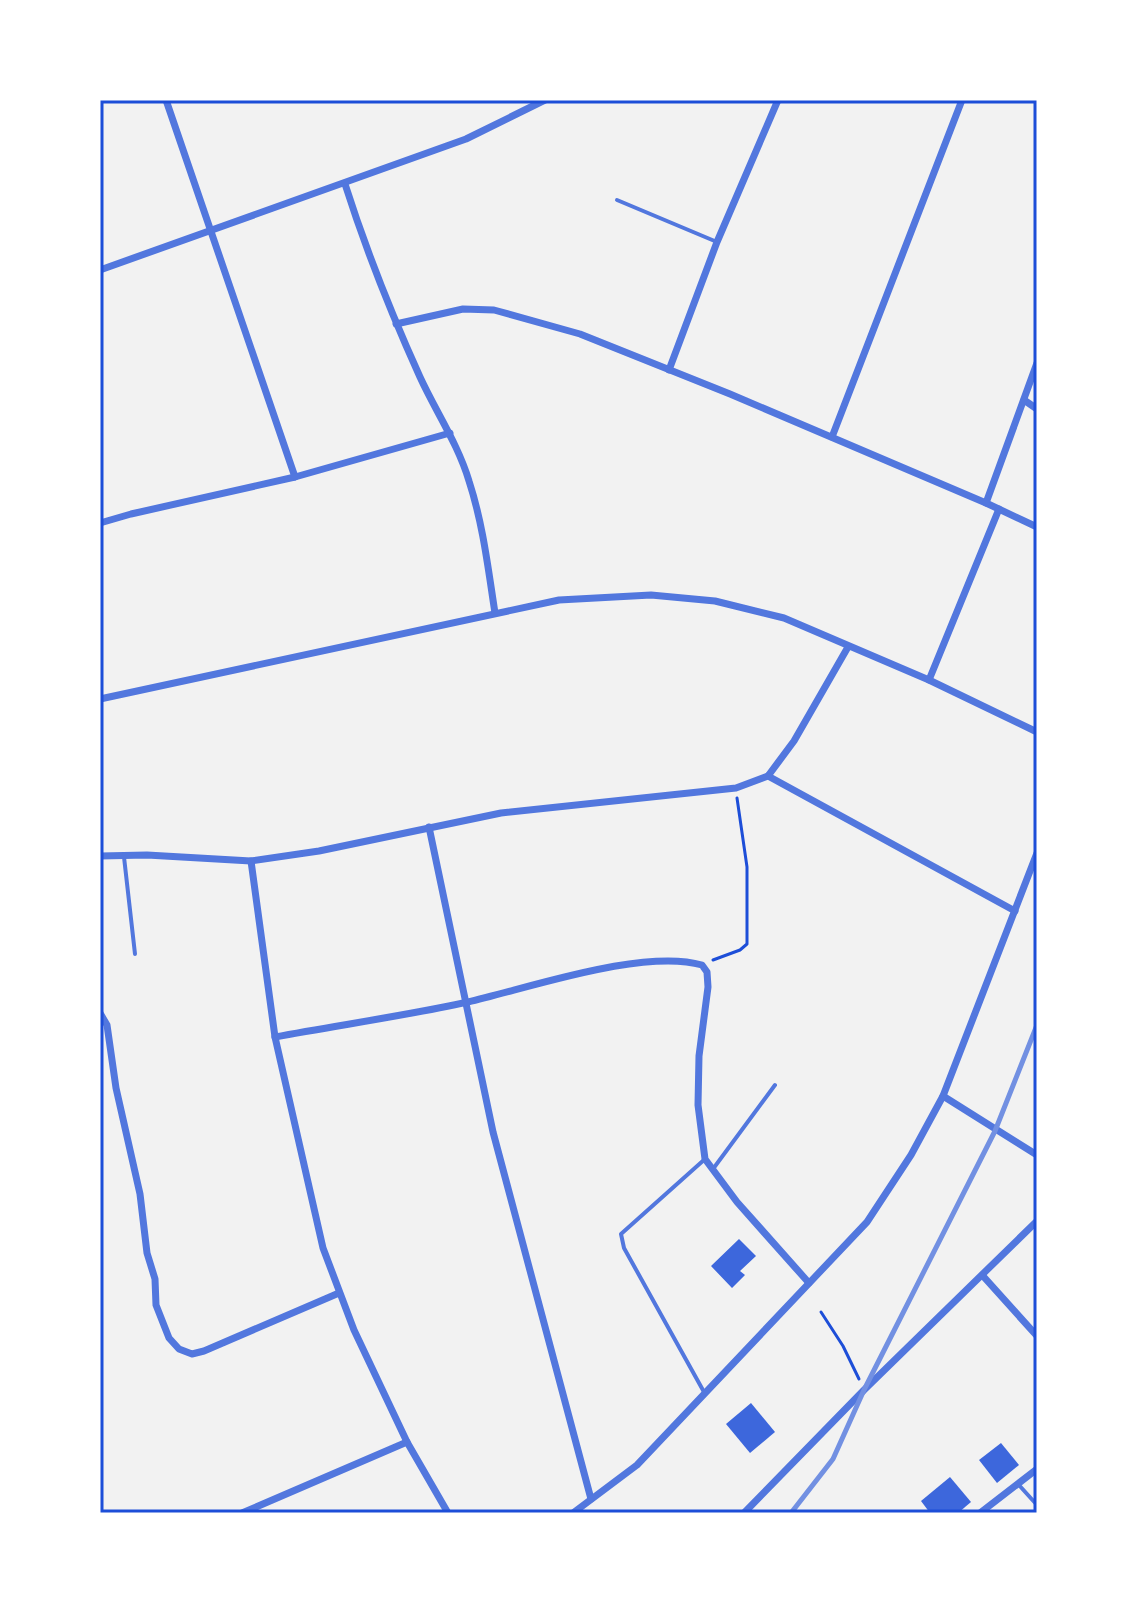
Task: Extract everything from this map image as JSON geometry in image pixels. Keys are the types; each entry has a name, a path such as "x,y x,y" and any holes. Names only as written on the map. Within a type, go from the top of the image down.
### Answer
{"street":[{"path":"166,100 295,477"},
{"path":"100,270 466,139 545,100"},
{"path":"669,370 717,242 778,100"},
{"path":"832,437 962,100"},
{"path":"345,184 370,261 396,324 450,433 469,480 484,537 495,613"},
{"path":"396,324 463,309 494,310 580,334 832,437 1037,527"},
{"path":"986,503 1037,363"},
{"path":"1024,400 1037,409"},
{"path":"100,523 295,477 450,433"},
{"path":"929,680 999,509"},
{"path":"100,699 559,600 651,595 715,601 784,618 929,680 1037,732"},
{"path":"100,856 251,861 319,851 501,813 736,788 768,776 794,741 848,647"},
{"path":"768,776 1015,911"},
{"path":"429,827 493,1132 591,1499"},
{"path":"573,1513 637,1465 867,1222 911,1155 943,1096 1037,853"},
{"path":"251,861 275,1037 323,1248 339,1293 407,1442 448,1513"},
{"path":"275,1037 465,1002 607,968 671,961 702,965 707,972 708,987 699,1056 698,1105 705,1159 737,1202 809,1283"},
{"path":"100,1013 107,1025 116,1088 140,1194 147,1253 155,1279 156,1305 169,1338 179,1349 192,1354 204,1351 339,1293"},
{"path":"943,1096 1037,1155"},
{"path":"744,1513 864,1390 1037,1221"},
{"path":"983,1276 1037,1336"},
{"path":"242,1513 407,1442"},
{"path":"980,1513 1037,1469"}],"lane":[{"path":"617,200 717,242"},
{"path":"124,856 135,954"},
{"path":"713,1169 775,1085"},
{"path":"705,1159 621,1234 624,1248 705,1394"},
{"path":"1018,1484 1037,1505"}],"path":[{"path":"702,965 740,950 747,944 747,867 736,788"},
{"path":"821,1312 843,1346 864,1390"}],"building":[{"path":"739,1239 756,1256 740,1271 745,1275 732,1288 711,1266"},
{"path":"751,1403 775,1432 750,1453 726,1424"},
{"path":"1001,1443 1019,1465 997,1483 979,1460"},
{"path":"950,1477 971,1502 958,1513 930,1513 921,1501"}],"railway":[{"path":"791,1513 833,1459 864,1390 995,1131 1037,1025"}]}
